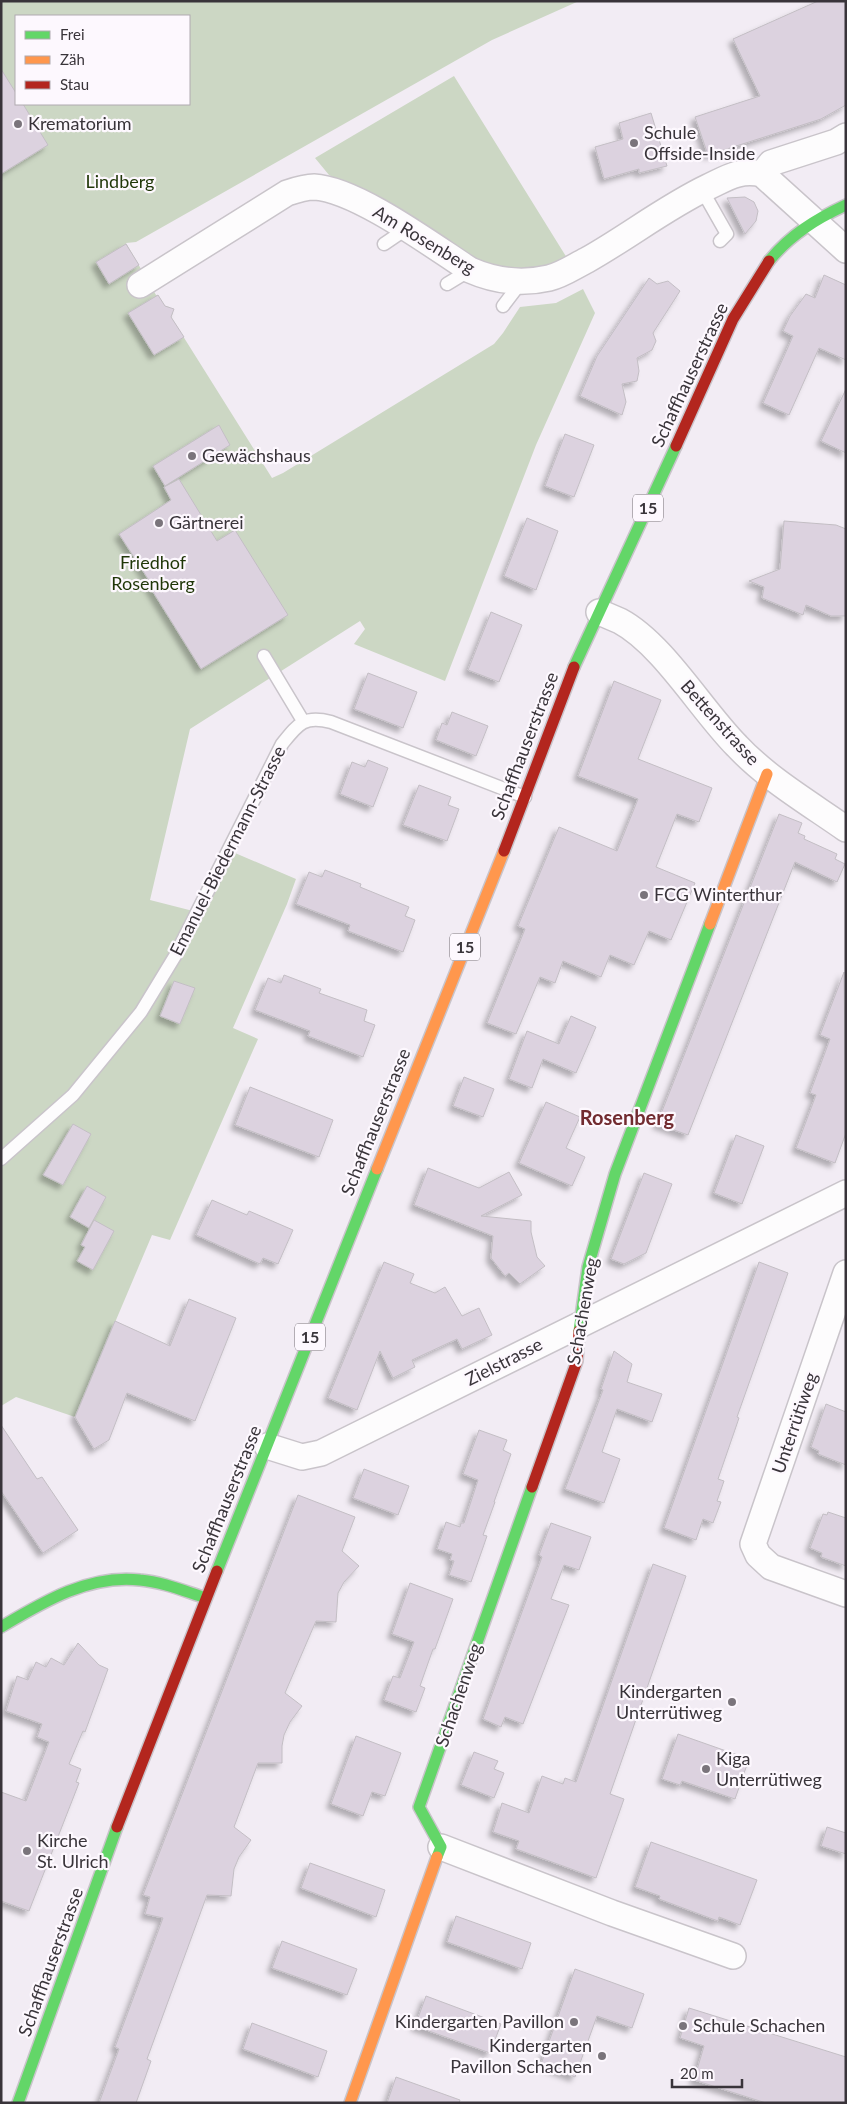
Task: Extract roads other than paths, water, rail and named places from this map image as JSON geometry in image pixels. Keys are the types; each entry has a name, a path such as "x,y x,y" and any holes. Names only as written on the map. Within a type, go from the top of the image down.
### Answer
{"main road":[{"name":"Schaffhauserstrasse","path":"18,2103 134,1780 525,797 574,666 729,328 762,271 794,234 813,220 846,205"},
{"name":"Schachenweg","path":"442,1847 419,1807 577,1361 588,1266 615,1174 767,774"},
{"path":"1,1627 36,1606 71,1590 113,1579 149,1581 206,1598"},
{"path":"350,2103 442,1847"}],"street":[{"path":"846,136 836,142 771,164 762,174 846,250"},
{"name":"Am Rosenberg","path":"140,285 287,193 312,187 344,194 483,276 502,280 522,281 550,278 572,268 702,190 732,176 748,171 762,174"},
{"name":"Bettenstrasse","path":"599,612 621,622 636,632 664,659 710,717 737,747 767,774 846,829"},
{"name":"Zielstrasse","path":"267,1446 302,1457 320,1453 846,1193"},
{"name":"Unterrütiweg","path":"846,1273 753,1544 758,1554 771,1567 846,1594"},
{"path":"442,1847 612,1913 733,1956"}],"lane":[{"path":"702,190 727,234 720,241"},
{"path":"384,244 406,229"},
{"path":"447,284 470,270"},
{"path":"503,306 522,281"},
{"path":"264,656 303,721 316,719 331,722 525,797"},
{"name":"Emanuel-Biedermann-Strasse","path":"1,1159 73,1095 141,1012 175,956 282,744 303,721"}],"place":[{"name":"Krematorium","path":"18,124"},
{"name":"Schule Offside-Inside","path":"634,143"},
{"name":"Gewächshaus","path":"192,456"},
{"name":"Gärtnerei","path":"159,523"},
{"name":"FCG Winterthur","path":"644,895"},
{"name":"Kindergarten Unterrütiweg","path":"732,1702"},
{"name":"Kiga Unterrütiweg","path":"706,1769"},
{"name":"Kirche St. Ulrich","path":"27,1851"},
{"name":"Kindergarten Pavillon","path":"574,2022"},
{"name":"Schule Schachen","path":"683,2026"},
{"name":"Kindergarten Pavillon Schachen","path":"602,2056"}],"district":[{"name":"Rosenberg","path":"627,1118"}],"park label":[{"name":"Lindberg","path":"120,182"},
{"name":"Friedhof Rosenberg","path":"153,573"}]}
